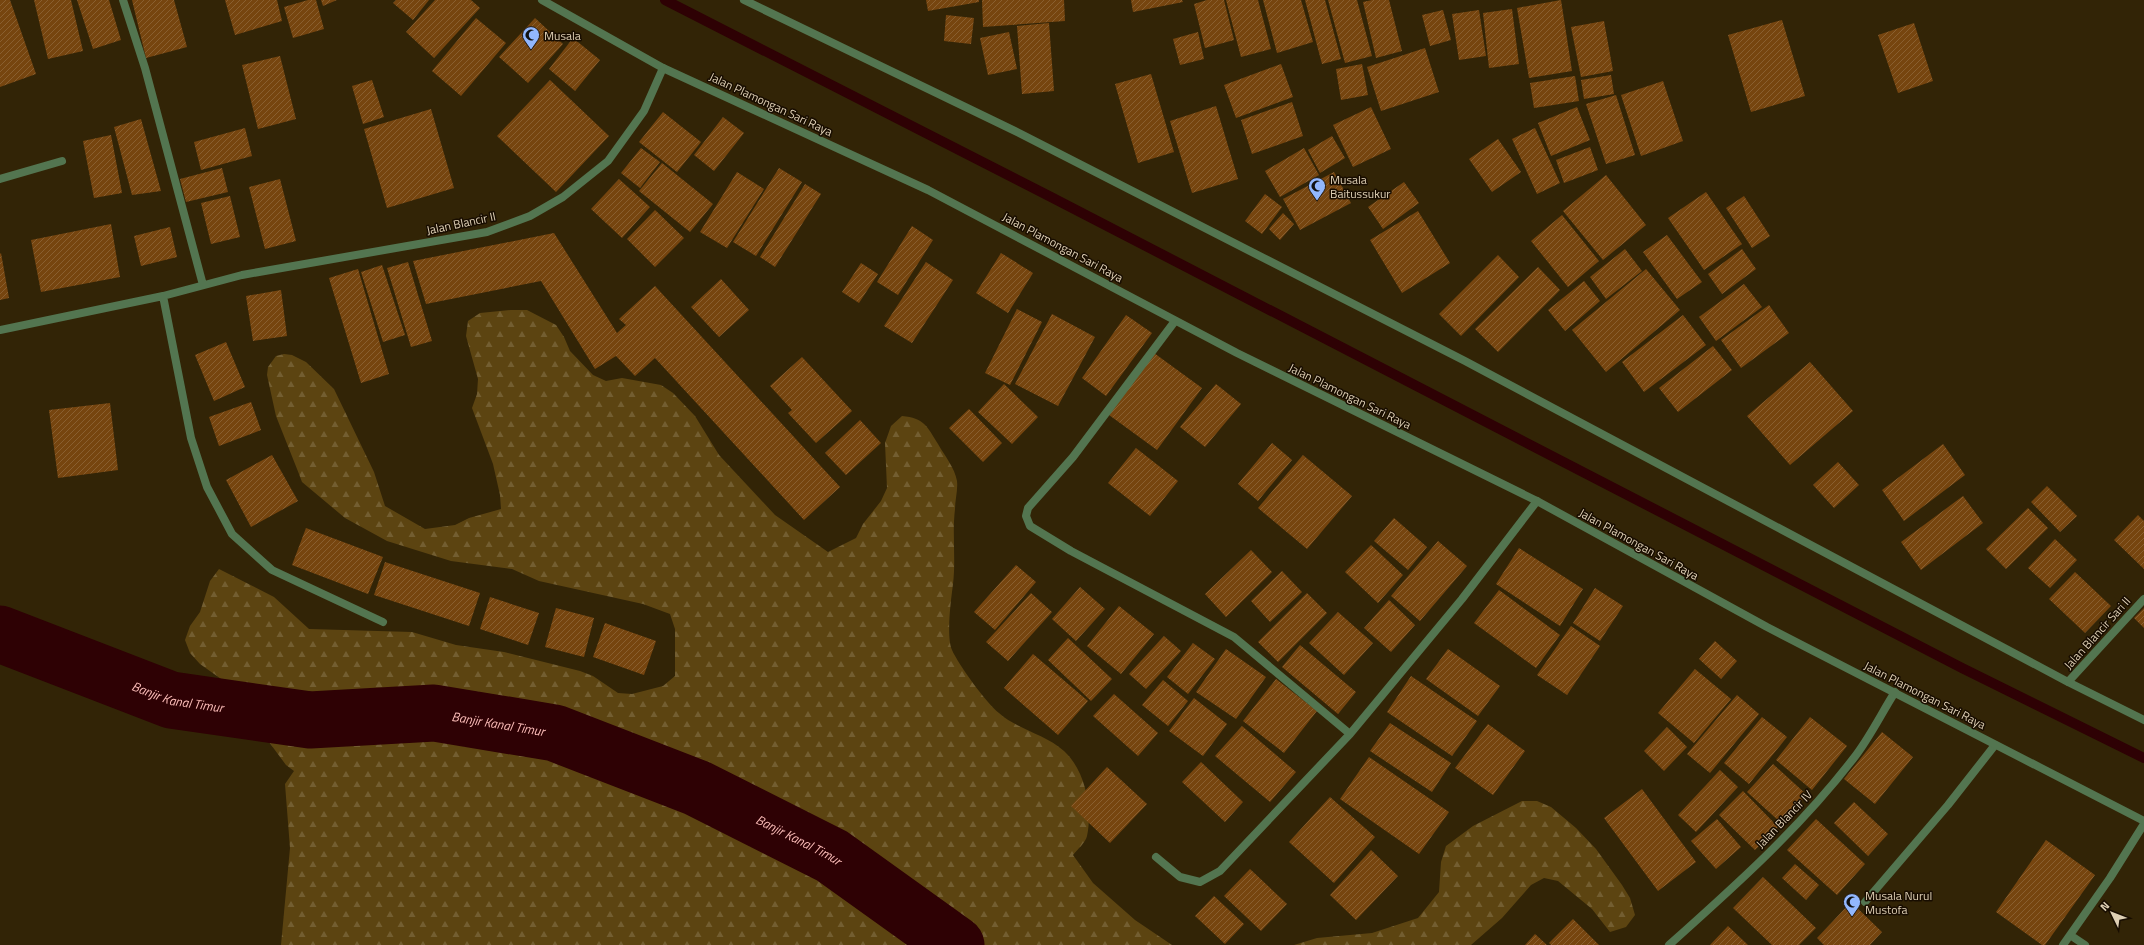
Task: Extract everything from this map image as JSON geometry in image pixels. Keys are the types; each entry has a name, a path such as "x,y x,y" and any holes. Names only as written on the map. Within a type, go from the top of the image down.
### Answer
{"street":[{"path":"123,0 145,68 203,285"},
{"name":"Jalan Plamongan Sari Raya","path":"542,0 663,68 928,190 1175,321 1537,501 1767,627 2144,821"},
{"path":"744,0 1019,133 1458,358 2068,682 2144,720"},
{"name":"Jalan Blancir II","path":"0,330 163,296 242,275 487,232 530,216 564,196 608,161 644,111 663,68"},
{"path":"0,178 62,161"},
{"path":"163,296 191,438 207,487 232,534 272,570 383,622"},
{"path":"1175,321 1073,457 1028,508 1026,516 1030,526 1071,551 1234,637 1350,734"},
{"path":"1156,857 1180,876 1200,882 1220,871 1350,734 1462,599 1537,501"},
{"name":"Jalan Blancir Sari II","path":"2068,682 2144,599"},
{"name":"Jalan Blancir IV","path":"1668,945 1740,881 1804,818 1854,758 1895,692"},
{"path":"1865,902 1948,805 1995,745"},
{"path":"2063,945 2110,878 2144,824"},
{"path":"2070,935 2085,945"}],"green space":[{"path":"527,310 556,325 564,337 570,351 593,375 606,381 622,378 661,385 673,393 695,416 719,455 775,515 828,552 856,538 863,524 881,501 887,488 885,443 891,426 902,416 915,419 924,424 931,432 949,462 957,481 954,528 954,575 949,627 950,644 952,650 973,683 987,701 1006,719 1057,745 1071,759 1077,768 1086,790 1089,814 1087,836 1073,855 1093,883 1135,920 1172,945 281,945 290,848 285,784 294,771 286,765 224,681 200,664 190,653 185,640 190,626 200,612 210,581 219,569 274,597 309,629 412,632 456,645 504,652 580,671 593,676 618,693 632,694 663,686 675,676 675,629 670,614 643,604 539,581 512,569 451,561 387,541 345,518 302,482 276,416 267,375 268,367 276,356 284,354 292,355 306,362 334,389 374,472 385,506 425,529 455,525 469,518 501,509 500,495 493,464 472,408 477,394 478,379 466,336 468,321 480,313"},
{"path":"1522,801 1537,801 1551,807 1576,828 1596,849 1630,898 1635,915 1626,927 1610,932 1592,909 1558,881 1544,878 1531,885 1502,918 1471,945 1294,945 1317,938 1372,933 1418,918 1439,892 1441,862 1446,846 1473,826"}],"building":[{"path":"0,0 10,0 36,74 0,87"},
{"path":"34,0 71,0 83,51 48,59"},
{"path":"77,0 109,0 121,40 93,49"},
{"path":"132,0 174,0 187,47 146,58"},
{"path":"225,0 277,0 282,21 235,35"},
{"path":"308,0 316,0 324,29 293,38 284,7"},
{"path":"321,0 337,0 323,6"},
{"path":"396,0 429,0 413,20 393,3"},
{"path":"435,0 471,0 480,8 434,58 406,32"},
{"path":"926,0 979,0 979,2 928,11"},
{"path":"982,0 1064,0 1065,21 983,27"},
{"path":"1131,0 1182,0 1183,2 1133,12"},
{"path":"1207,0 1224,0 1234,40 1205,48 1194,4"},
{"path":"1226,0 1258,0 1271,49 1241,57"},
{"path":"1263,0 1301,0 1313,42 1277,53"},
{"path":"1305,0 1325,0 1341,59 1322,64"},
{"path":"1328,0 1357,0 1372,56 1345,63"},
{"path":"1372,0 1389,0 1402,51 1376,58 1363,2"},
{"path":"1561,0 1572,71 1529,78 1517,8"},
{"path":"1512,9 1519,64 1489,68 1483,13"},
{"path":"1443,10 1451,40 1430,46 1422,15"},
{"path":"1479,10 1486,56 1459,60 1452,14"},
{"path":"946,15 974,18 971,44 944,41"},
{"path":"476,18 506,43 461,96 432,71"},
{"name":"Musala","path":"535,18 563,44 528,83 499,57"},
{"path":"1782,20 1805,96 1751,112 1728,35"},
{"path":"1604,21 1613,71 1581,77 1571,27"},
{"path":"1049,23 1054,91 1022,94 1017,26"},
{"path":"1914,23 1933,81 1898,93 1878,35"},
{"path":"1009,32 1017,69 988,75 980,38"},
{"path":"1198,32 1204,59 1180,65 1173,39"},
{"path":"573,38 600,60 575,91 549,69"},
{"path":"1425,48 1439,92 1381,111 1367,67"},
{"path":"280,56 296,119 258,129 242,65"},
{"path":"1281,64 1293,97 1236,118 1224,85"},
{"path":"1362,64 1368,95 1341,100 1336,69"},
{"path":"1151,74 1174,152 1138,163 1115,84"},
{"path":"1611,75 1614,94 1584,99 1581,80"},
{"path":"1575,76 1579,101 1534,108 1530,83"},
{"path":"372,80 384,117 363,124 352,86"},
{"path":"550,80 609,136 556,192 497,136"},
{"path":"1663,81 1683,141 1641,156 1621,95"},
{"path":"1616,95 1635,155 1606,164 1586,104"},
{"path":"1292,102 1303,136 1252,154 1241,120"},
{"path":"1216,106 1238,179 1192,193 1170,121"},
{"path":"1371,107 1391,149 1353,167 1333,125"},
{"path":"1577,107 1590,140 1551,156 1538,123"},
{"path":"431,109 454,188 387,208 364,129"},
{"path":"663,112 701,142 677,172 639,142"},
{"path":"723,117 744,133 714,171 694,155"},
{"path":"141,119 161,191 132,195 114,127"},
{"path":"245,128 252,156 201,170 194,142"},
{"path":"1535,128 1560,183 1537,194 1512,139"},
{"path":"111,135 122,193 94,198 83,141"},
{"path":"1332,136 1345,158 1320,173 1308,150"},
{"path":"1498,139 1521,172 1492,192 1469,159"},
{"path":"1590,147 1598,170 1564,183 1556,160"},
{"path":"641,148 660,162 640,188 621,173"},
{"path":"1304,148 1319,175 1280,197 1265,171"},
{"path":"662,163 713,204 690,232 639,191"},
{"path":"222,168 228,192 186,202 180,179"},
{"path":"779,168 802,182 756,256 733,242"},
{"path":"737,172 764,189 727,248 700,232"},
{"name":"Musala Baitussukur","path":"1334,172 1351,203 1300,230 1283,199"},
{"path":"1606,175 1646,225 1603,260 1563,211"},
{"path":"280,179 296,241 265,249 249,187"},
{"path":"619,179 650,207 622,238 591,209"},
{"path":"1404,182 1419,203 1383,229 1368,207"},
{"path":"805,184 821,194 775,267 760,257"},
{"path":"1706,192 1742,244 1704,270 1668,218"},
{"path":"1265,194 1282,207 1262,234 1245,221"},
{"path":"230,196 240,237 211,244 201,203"},
{"path":"1744,196 1770,236 1752,248 1726,208"},
{"path":"655,210 684,238 655,267 627,239"},
{"path":"1418,211 1450,263 1402,293 1370,240"},
{"path":"1283,213 1294,224 1280,240 1269,229"},
{"path":"1562,215 1599,261 1568,287 1531,241"},
{"path":"111,224 120,277 41,292 31,240"},
{"path":"912,226 933,240 898,295 877,282"},
{"path":"170,227 177,257 141,266 134,236"},
{"path":"554,233 617,333 626,325 619,319 655,286 840,487 804,520 655,358 635,376 616,356 595,369 541,281 426,304 413,261"},
{"path":"1667,235 1702,282 1677,299 1643,252"},
{"path":"1625,249 1642,271 1606,299 1590,277"},
{"path":"1742,249 1756,269 1722,294 1708,274"},
{"path":"1,253 9,298 0,300 0,254"},
{"path":"1001,253 1033,273 1008,313 976,293"},
{"path":"1498,255 1519,277 1461,336 1439,314"},
{"path":"408,262 432,341 411,347 387,268"},
{"path":"926,262 953,280 912,343 884,326"},
{"path":"861,263 878,274 859,303 842,292"},
{"path":"382,265 405,335 383,342 361,272"},
{"path":"1538,267 1560,290 1498,352 1475,329"},
{"path":"358,269 389,374 361,383 329,278"},
{"path":"1646,269 1680,310 1606,372 1572,330"},
{"path":"721,279 749,310 719,337 691,307"},
{"path":"1584,281 1600,301 1565,331 1548,310"},
{"path":"1744,284 1762,307 1716,341 1699,317"},
{"path":"281,290 287,336 253,341 246,296"},
{"path":"1769,305 1789,333 1741,368 1721,340"},
{"path":"1017,309 1042,322 1010,385 985,373"},
{"path":"1052,314 1095,337 1058,406 1015,384"},
{"path":"1126,315 1152,333 1106,396 1082,378"},
{"path":"1683,315 1706,345 1644,392 1622,362"},
{"path":"226,342 245,387 214,401 195,355"},
{"path":"1713,346 1732,370 1678,412 1659,388"},
{"path":"1154,353 1202,388 1157,450 1109,415"},
{"path":"802,357 852,411 816,443 788,413 792,410 770,386"},
{"path":"1810,362 1853,411 1790,465 1747,416"},
{"path":"1004,384 1038,417 1012,444 978,412"},
{"path":"1216,384 1241,404 1205,447 1180,427"},
{"path":"251,402 261,430 219,446 209,417"},
{"path":"110,403 118,470 58,478 49,410"},
{"path":"969,409 1002,443 983,462 949,428"},
{"path":"860,420 881,443 846,475 825,453"},
{"path":"1272,443 1292,460 1258,501 1238,484"},
{"path":"1943,444 1965,475 1904,521 1882,490"},
{"path":"1136,448 1178,481 1150,516 1108,483"},
{"path":"272,455 298,501 251,527 226,480"},
{"path":"1303,455 1352,496 1307,549 1258,508"},
{"path":"1838,462 1859,485 1834,508 1813,485"},
{"path":"2047,486 2077,516 2060,532 2031,502"},
{"path":"1963,496 1983,523 1921,570 1901,542"},
{"path":"2028,508 2048,528 2006,569 1986,549"},
{"path":"2138,515 2144,521 2144,569 2114,540"},
{"path":"1394,518 1427,547 1408,570 1374,541"},
{"path":"306,528 383,557 368,594 292,565"},
{"path":"2055,539 2077,560 2050,588 2028,568"},
{"path":"1438,541 1467,566 1420,621 1391,596"},
{"path":"1371,545 1403,575 1378,603 1345,572"},
{"path":"1519,548 1583,589 1560,626 1496,584"},
{"path":"1251,550 1272,572 1226,617 1205,594"},
{"path":"385,562 480,593 469,626 374,595"},
{"path":"1016,565 1036,582 995,630 974,612"},
{"path":"1282,571 1302,592 1270,622 1251,601"},
{"path":"2075,572 2111,606 2085,633 2049,599"},
{"path":"1080,587 1105,609 1076,641 1052,619"},
{"path":"1595,588 1623,606 1600,641 1573,623"},
{"path":"1499,590 1560,635 1536,668 1474,623"},
{"path":"1031,593 1052,612 1008,661 986,642"},
{"path":"1307,593 1327,613 1278,662 1258,642"},
{"path":"490,597 539,613 528,645 480,629"},
{"path":"1389,600 1415,625 1391,652 1364,628"},
{"path":"1119,606 1154,634 1121,674 1087,646"},
{"path":"556,608 594,618 584,657 545,647"},
{"path":"2144,608 2144,628 2134,618"},
{"path":"1338,612 1373,643 1344,675 1309,643"},
{"path":"605,623 656,641 644,675 593,657"},
{"path":"1571,626 1600,646 1567,695 1537,675"},
{"path":"1164,636 1181,651 1146,689 1129,674"},
{"path":"1068,638 1112,679 1091,701 1048,660"},
{"path":"1715,641 1737,661 1721,679 1699,659"},
{"path":"1193,643 1215,659 1188,694 1167,677"},
{"path":"1300,645 1356,692 1338,714 1282,667"},
{"path":"1226,649 1266,677 1236,719 1196,692"},
{"path":"1448,649 1500,686 1478,716 1426,679"},
{"path":"1033,654 1088,701 1058,735 1004,688"},
{"path":"1695,669 1731,699 1694,743 1658,713"},
{"path":"1411,676 1477,721 1452,756 1387,712"},
{"path":"1276,679 1317,711 1284,753 1243,721"},
{"path":"1163,680 1188,701 1168,726 1142,705"},
{"path":"1114,694 1158,733 1138,756 1093,716"},
{"path":"1737,695 1759,714 1710,773 1687,754"},
{"path":"1194,698 1227,724 1203,756 1169,731"},
{"path":"1762,717 1787,737 1749,784 1724,763"},
{"path":"1810,717 1847,746 1812,790 1776,760"},
{"path":"1390,723 1451,763 1432,792 1370,751"},
{"path":"1488,724 1525,751 1493,795 1455,768"},
{"path":"1242,726 1296,772 1270,802 1215,756"},
{"path":"1667,727 1687,747 1664,771 1644,751"},
{"path":"1882,732 1913,757 1875,804 1844,779"},
{"path":"1369,757 1449,812 1419,854 1340,799"},
{"path":"1201,762 1243,802 1225,822 1182,782"},
{"path":"1773,764 1807,795 1781,823 1747,792"},
{"path":"1107,767 1147,804 1110,843 1071,806"},
{"path":"1720,770 1738,787 1696,832 1678,815"},
{"path":"1642,789 1696,862 1658,891 1604,818"},
{"path":"1743,791 1778,827 1755,850 1719,815"},
{"path":"1330,797 1375,837 1334,883 1289,842"},
{"path":"1854,802 1888,834 1868,856 1834,823"},
{"path":"1717,819 1741,847 1716,869 1691,841"},
{"path":"1816,819 1865,864 1837,895 1787,850"},
{"path":"2046,840 2095,875 2045,945 2042,945 1996,912"},
{"path":"1371,850 1398,876 1356,920 1330,895"},
{"path":"1795,864 1819,885 1806,900 1782,878"},
{"path":"1250,869 1287,904 1261,931 1224,896"},
{"path":"1763,877 1816,928 1799,945 1772,945 1733,908"},
{"path":"1214,896 1244,924 1225,944 1195,916"},
{"name":"Musala Nurul Mustofa","path":"1851,902 1882,932 1870,945 1824,945 1817,938"},
{"path":"1573,919 1599,945 1551,945 1549,943"},
{"path":"1728,926 1748,945 1710,945"},
{"path":"1535,934 1547,945 1525,945"}],"waterway":[{"path":"665,0 1051,197 1962,668 2144,758"},
{"name":"Banjir Kanal Timur","path":"0,634 171,700 310,720 434,713 555,733 697,788 832,856 956,945"}],"place":[{"name":"Musala","path":"531,50"},
{"name":"Musala Baitussukur","path":"1317,201"},
{"name":"Musala Nurul Mustofa","path":"1852,917"}]}
